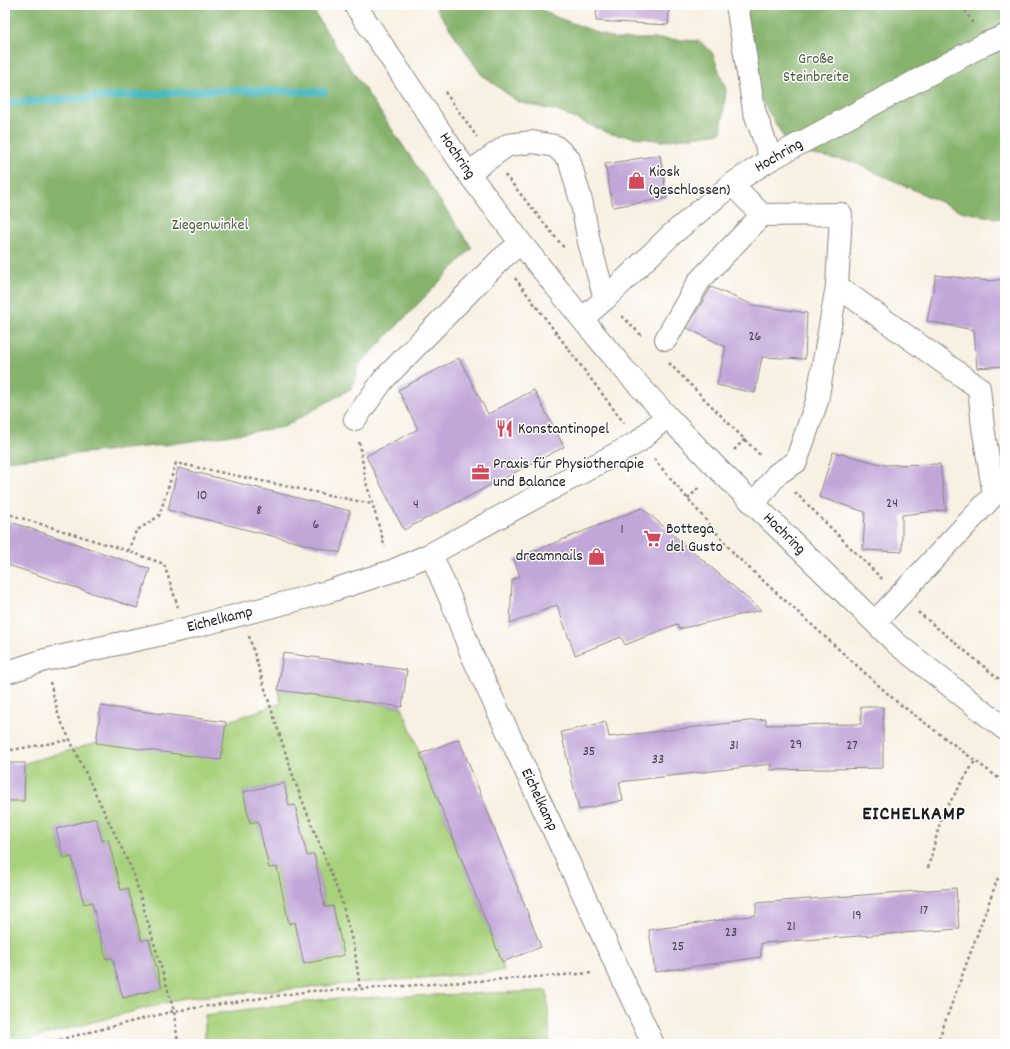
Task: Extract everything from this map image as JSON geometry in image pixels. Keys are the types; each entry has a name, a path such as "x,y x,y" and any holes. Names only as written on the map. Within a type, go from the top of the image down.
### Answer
{"street":[{"name":"Hochring","path":"356,5 468,173 521,243 627,373 717,468 897,644 1005,729"},
{"path":"737,5 754,110 770,160"},
{"name":"Hochring","path":"582,319 605,299 671,234 732,184 770,160 985,44 1005,36"},
{"path":"468,173 508,145 532,142 555,146 569,160 582,204 589,242 605,299"},
{"path":"732,184 762,215"},
{"path":"666,339 698,281 762,215 841,214 837,286 817,400 796,462 778,474 754,504"},
{"path":"355,418 384,379 501,259 521,243"},
{"path":"837,286 979,388 983,427 994,495 875,622"},
{"name":"Eichelkamp","path":"5,673 45,660 185,628 327,592 392,571 431,554 638,442 667,416"},
{"name":"Eichelkamp","path":"431,554 451,600 472,655 653,1044"}],"path":[{"path":"355,418 366,482 392,571"},
{"path":"128,551 136,531 159,516 176,463 372,504"},
{"path":"5,513 128,551 164,564 185,628"},
{"path":"242,614 295,782 342,899 355,952 360,989"},
{"path":"45,660 59,716 133,872 174,1011 178,1044"},
{"path":"5,751 70,740"},
{"path":"928,868 942,816 975,761"},
{"path":"936,1044 999,875"},
{"path":"42,1044 174,1011 310,991 620,972"}],"green space":[{"name":"Ziegenwinkel","path":"5,5 310,5 337,48 472,248 359,365 352,388 284,427 165,445 5,461"},
{"path":"434,5 533,5 556,17 615,39 666,39 699,41 712,52 726,90 721,133 663,141 611,134 557,111 518,102 481,74"},
{"name":"Große Steinbreite","path":"738,5 1005,5 1005,220 960,211 853,162 792,151 750,81"},
{"path":"278,690 402,707 502,962 504,971 184,998 10,1044 5,1044 5,801 24,801 25,763 96,743 226,722 281,703","holes":["284,783 289,806 295,805 307,856 314,854 325,907 333,906 344,955 304,964 295,922 289,923 277,867 269,868 258,821 250,823 243,792","96,819 102,841 108,840 121,890 129,889 142,941 150,939 162,988 123,998 112,957 106,959 92,902 84,904 72,857 64,859 56,829"]},
{"path":"547,991 550,1044 205,1044 205,1015 327,999"}],"building":[{"path":"597,5 669,5 668,25 596,21"},
{"name":"Kiosk (geschlossen)","path":"660,155 667,198 613,207 605,164"},
{"path":"936,275 989,281 1005,279 1005,366 977,368 974,330 927,321"},
{"path":"711,287 753,305 807,313 805,359 762,357 755,393 717,385 726,347 687,328"},
{"path":"459,358 488,414 534,390 564,447 404,530 366,456 418,429 398,390"},
{"path":"833,452 885,465 940,464 946,510 902,515 902,552 863,550 865,512 819,497"},
{"path":"178,468 350,511 340,553 168,510"},
{"path":"642,508 761,610 679,629 677,624 625,645 621,637 575,655 557,605 510,624 512,580 520,576 514,559"},
{"path":"5,520 150,569 137,608 5,564"},
{"path":"283,653 407,670 402,707 278,690"},
{"path":"101,706 226,722 221,760 96,743"},
{"path":"861,707 883,707 883,768 770,770 771,764 619,782 623,800 579,810 561,732 606,722 609,737 766,719 766,725 861,724"},
{"path":"459,739 541,947 502,962 420,754"},
{"path":"5,763 25,763 24,801 5,801"},
{"path":"284,783 289,806 295,805 307,856 314,854 325,907 333,906 344,955 304,964 295,922 289,924 277,867 269,868 258,821 250,823 243,792"},
{"path":"96,818 102,841 108,839 121,890 128,888 142,941 149,939 162,988 123,998 112,957 106,959 92,902 84,904 72,857 64,859 56,829"},
{"path":"956,888 959,929 761,943 761,957 655,972 649,930 756,915 756,903"}],"waterway":[{"path":"5,103 223,90 324,92"}],"place":[{"name":"Kiosk (geschlossen)","path":"636,181"},
{"name":"Konstantinopel","path":"505,429"},
{"name":"Praxis für Physiotherapie und Balance","path":"480,473"},
{"name":"Bottega del Gusto","path":"653,538"},
{"name":"dreamnails","path":"596,556"}],"district":[{"name":"EICHELKAMP","path":"914,815"}]}
